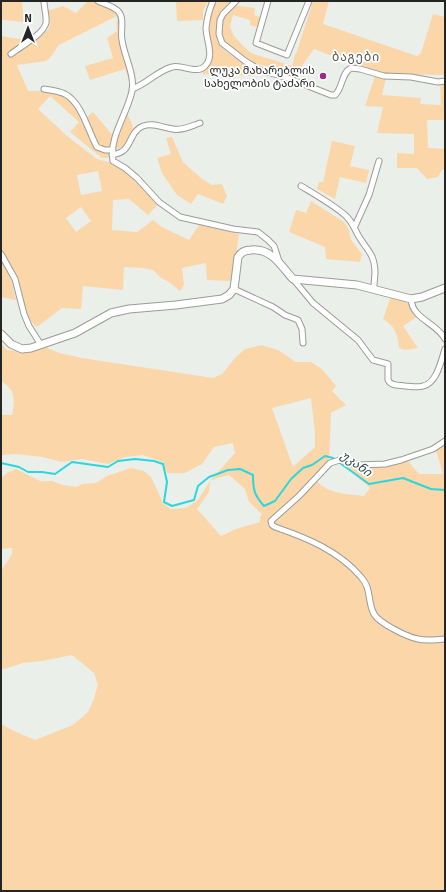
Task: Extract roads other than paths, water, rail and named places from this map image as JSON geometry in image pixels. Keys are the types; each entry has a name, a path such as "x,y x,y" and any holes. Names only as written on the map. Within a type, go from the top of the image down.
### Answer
{"street":[{"path":"11,54 36,36 45,25 46,18 44,1"},
{"path":"98,1 118,11 122,17 122,41 131,77 132,90 125,113 116,131 113,161 125,168 137,178 159,202 180,217 225,227 258,232 274,246 279,262"},
{"path":"132,90 162,70 174,66 182,66 193,69 200,69 204,67 209,56 206,29 208,14 213,1"},
{"path":"236,1 222,14 219,34 222,42 251,66 267,73 288,78 319,92 335,95 338,92 348,70 351,68 384,76 411,77 438,82 445,81"},
{"path":"268,1 256,43 287,55 309,1"},
{"path":"44,89 59,91 67,95 86,120 97,146 113,152 124,150 130,139 142,126 162,126 172,130 181,130 200,123"},
{"path":"355,226 369,195 378,161"},
{"path":"301,186 323,199 346,216 355,226 359,237 368,248 374,262 373,289"},
{"path":"1,334 12,344 22,349 31,348 75,333 110,313 129,309 222,299 230,295 234,289 238,256 240,252 255,249 270,254 279,262 313,303 358,340 373,360 388,364 388,380 393,384 412,387 426,385 435,377 445,349"},
{"path":"1,254 15,279 24,314 29,326 41,344"},
{"path":"293,279 357,284 411,299 422,297 445,288"},
{"path":"234,289 298,320 302,329 303,343"},
{"path":"411,299 411,304 414,309 425,321 438,330 445,339"},
{"path":"445,441 433,449 402,460 385,464 359,465 340,460 330,463 299,496 271,521 272,525 275,527 301,536 346,562 368,585 374,614 385,626 416,639 445,639"}],"waterway":[{"name":"უკანი","path":"1,463 19,467 28,472 55,474 72,462 108,467 118,461 135,459 154,461 163,464 167,482 164,502 172,506 194,500 198,486 209,477 228,470 240,469 253,475 255,492 264,506 275,501 291,479 303,468 312,465 325,456 333,458 369,484 403,478 431,489 445,490"}],"place":[{"name":"ლუკა მახარებლის სახელობის ტაძარი","path":"323,76"}],"district":[{"name":"ბაგები","path":"356,57"}]}
